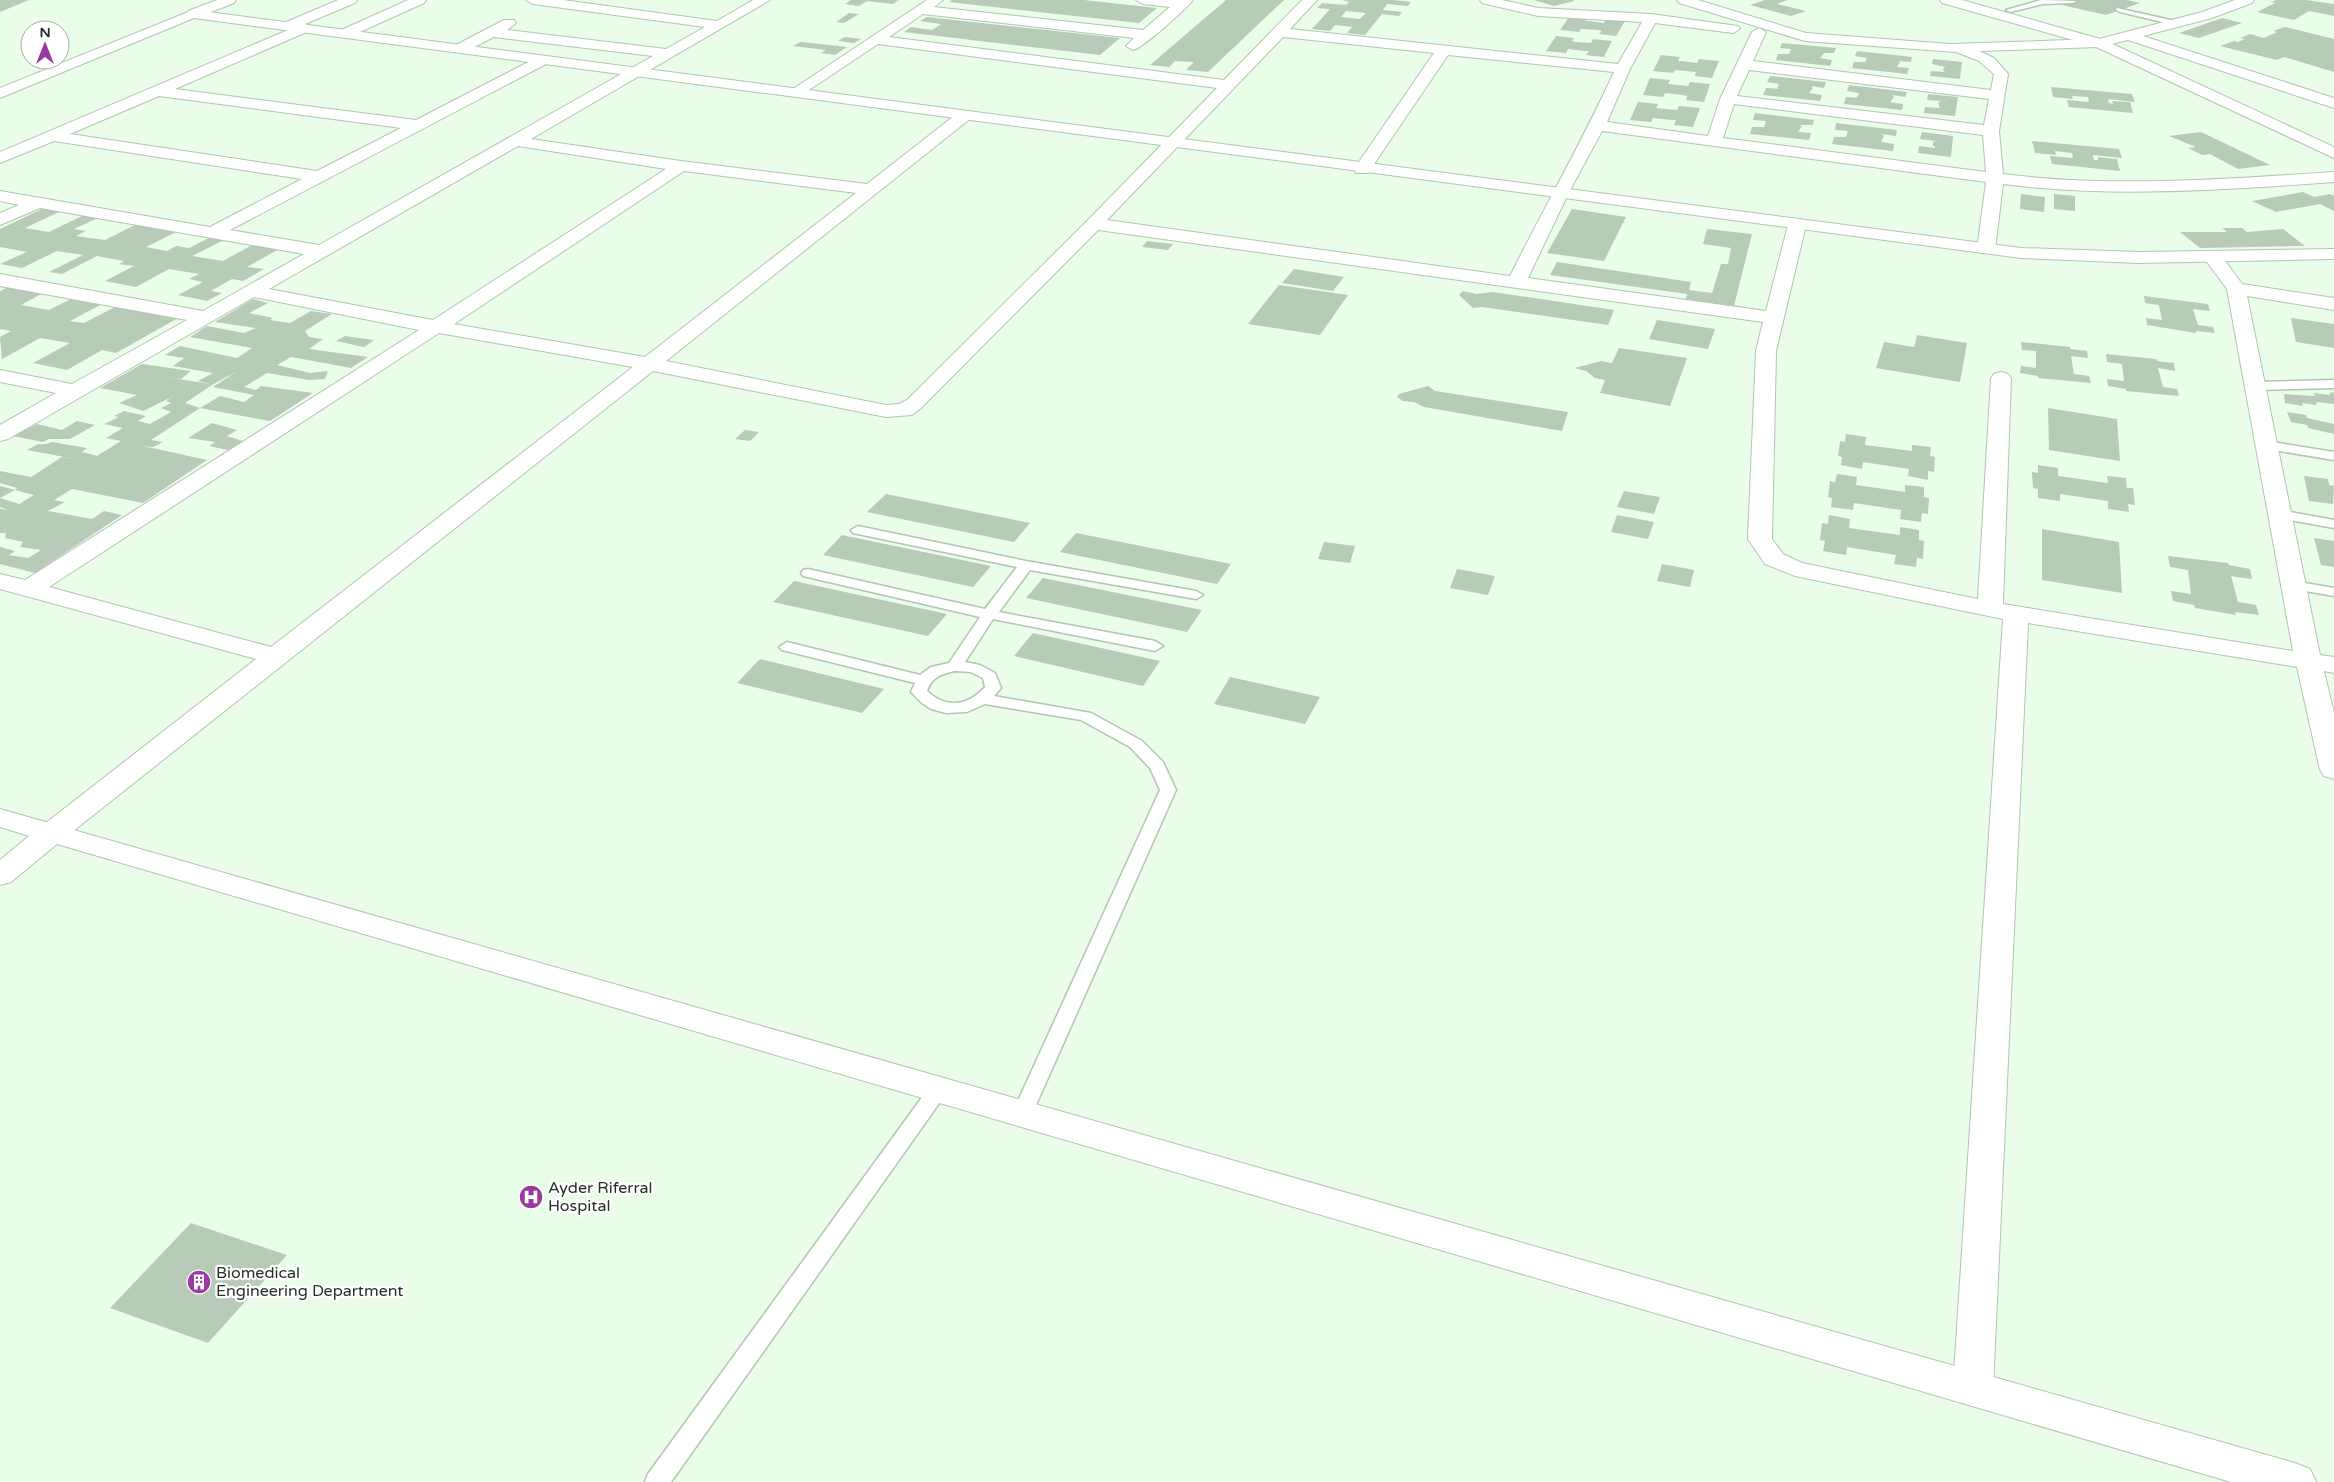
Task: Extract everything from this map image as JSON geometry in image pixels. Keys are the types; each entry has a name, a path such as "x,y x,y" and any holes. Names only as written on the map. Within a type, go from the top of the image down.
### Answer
{"street":[{"path":"0,93 228,0"},
{"path":"0,158 158,91 297,27 350,0"},
{"path":"344,34 419,0"},
{"path":"533,0 584,3 719,25"},
{"path":"0,434 763,0"},
{"path":"795,93 936,0"},
{"path":"1143,0 1184,2"},
{"path":"250,291 436,327 652,364 886,411 904,410 914,404 1094,224 1310,0"},
{"path":"1487,0 1538,12 1651,18 1805,37 1950,48 2105,42 2207,14 2247,0"},
{"path":"1684,0 1805,37"},
{"path":"1947,0 2105,42 2334,152"},
{"path":"1974,0 2060,22 2334,143"},
{"path":"459,49 551,2"},
{"path":"1104,69 1184,2"},
{"path":"921,10 1146,35"},
{"path":"193,14 1173,142 1362,169 1986,249 2061,256 2213,258 2334,254"},
{"path":"1516,283 1559,194 1597,126 1623,69 1651,18"},
{"path":"491,32 668,54"},
{"path":"1279,32 1623,69"},
{"path":"1714,141 1728,99 1759,32"},
{"path":"2127,35 2334,103"},
{"path":"876,40 1228,85"},
{"path":"1950,48 1978,55 1994,63 2001,74 1991,131 1995,178 1986,249"},
{"path":"1362,169 1443,51"},
{"path":"213,232 543,60"},
{"path":"1745,65 1997,96"},
{"path":"158,91 418,126"},
{"path":"1728,99 1991,131"},
{"path":"0,875 275,656 652,364 965,115"},
{"path":"1597,126 2035,183 2079,186 2164,185 2334,177"},
{"path":"53,136 318,176"},
{"path":"515,141 681,166 871,190"},
{"path":"30,588 436,327 681,166"},
{"path":"0,196 321,251"},
{"path":"0,220 39,202"},
{"path":"1094,224 1773,318"},
{"path":"1797,225 1766,352 1760,539 1774,559 1795,569 2003,611 2334,665"},
{"path":"2213,258 2236,289 2308,660 2334,770"},
{"path":"0,280 206,317"},
{"path":"2236,289 2334,304"},
{"path":"0,376 75,391"},
{"path":"1973,1389 2003,611 2001,378"},
{"path":"0,581 275,656"},
{"path":"0,818 2295,1482"}],"lane":[{"path":"2010,10 2042,2 2073,1"},
{"path":"2120,10 2175,23"},
{"path":"2255,386 2334,384"},
{"path":"2266,444 2334,456"},
{"path":"2280,514 2334,524"},
{"path":"858,530 1026,565 1196,595"},
{"path":"955,666 963,650 988,614 1026,565"},
{"path":"808,574 988,614 1155,646"},
{"path":"2293,585 2334,592"},
{"path":"787,647 922,680"},
{"path":"955,666 976,668 990,676 993,688 985,700 967,708 945,708 928,703 918,692 922,680 936,670 955,666"},
{"path":"985,700 1085,716 1136,744 1157,766 1168,790 1022,1114"},
{"path":"657,1482 938,1090"}],"building":[{"path":"0,0 29,0 0,12"},
{"path":"851,0 899,0 893,4 867,1 859,6 845,4"},
{"path":"952,0 1084,0 1157,8 1139,23 949,2"},
{"path":"1226,0 1284,0 1208,72 1186,70 1194,62 1175,61 1169,67 1150,65"},
{"path":"1342,0 1411,2 1408,6 1387,4 1383,10 1402,12 1399,16 1382,14 1365,35 1347,33 1352,27 1335,25 1330,31 1312,29 1330,9 1317,8 1322,3 1346,5 1349,2","holes":["1346,11 1366,13 1360,19 1341,17"]},
{"path":"1534,0 1574,0 1574,1 1554,6"},
{"path":"1765,0 1787,0 1777,4 1806,11 1791,16 1750,5"},
{"path":"2075,0 2127,0 2140,3 2106,15 2062,5"},
{"path":"2276,0 2306,0 2334,4 2334,16 2309,11 2294,20 2257,12 2275,3 2271,2"},
{"path":"849,13 859,14 844,23 836,22"},
{"path":"1570,16 1588,17 1586,21 1604,23 1606,19 1625,21 1616,36 1599,34 1602,31 1598,30 1581,29 1579,32 1560,30"},
{"path":"927,17 1120,38 1100,55 904,32 911,27 932,30 941,24 920,21"},
{"path":"2222,18 2242,23 2199,38 2179,33"},
{"path":"2285,27 2334,39 2334,72 2284,57 2277,60 2220,46 2234,41 2238,42 2245,39 2240,38 2250,34 2264,38 2277,32 2273,31"},
{"path":"1556,36 1574,38 1572,41 1576,42 1591,43 1593,39 1612,41 1604,57 1586,55 1589,51 1568,49 1566,53 1546,51"},
{"path":"845,37 861,39 854,43 838,41"},
{"path":"801,42 847,47 835,55 821,53 826,50 793,46"},
{"path":"1782,43 1836,48 1834,53 1824,53 1820,58 1832,60 1830,66 1776,60 1778,54 1789,54 1791,49 1780,48"},
{"path":"1857,51 1912,57 1911,62 1897,61 1900,62 1897,67 1909,68 1907,74 1852,68 1854,62 1865,62 1867,58 1855,56"},
{"path":"1661,55 1680,57 1678,61 1697,63 1699,59 1719,61 1712,78 1695,76 1696,72 1675,70 1673,73 1653,71"},
{"path":"1933,59 1962,62 1960,79 1930,76 1931,71 1945,72 1943,70 1946,67 1932,64"},
{"path":"1770,76 1826,82 1824,88 1811,86 1813,88 1809,93 1822,95 1820,101 1763,95 1766,88 1780,89 1777,88 1779,84 1767,82"},
{"path":"1650,78 1670,80 1668,84 1688,86 1690,82 1710,84 1704,102 1686,100 1687,96 1683,95 1665,93 1663,97 1643,95"},
{"path":"1849,85 1907,92 1905,97 1892,95 1894,97 1890,102 1903,104 1902,110 1844,104 1846,97 1857,98 1859,93 1847,91"},
{"path":"2051,87 2132,94 2135,102 2108,99 2109,103 2113,104 2112,101 2130,102 2133,113 2069,107 2067,100 2089,102 2088,97 2072,96 2073,99 2053,97"},
{"path":"1928,94 1958,97 1955,116 1924,113 1925,107 1940,108 1938,103 1941,101 1927,100"},
{"path":"1638,102 1658,104 1656,108 1677,110 1679,106 1700,108 1693,127 1674,125 1676,120 1653,118 1651,122 1630,120"},
{"path":"1755,113 1814,120 1813,125 1799,125 1802,126 1798,132 1811,133 1809,140 1750,134 1752,127 1764,127 1766,121 1753,120"},
{"path":"1836,123 1897,130 1896,136 1881,134 1884,136 1881,142 1894,144 1893,151 1832,144 1834,137 1846,137 1848,131 1835,130"},
{"path":"1922,132 1953,136 1951,157 1918,153 1919,146 1935,148 1933,142 1936,141 1920,139"},
{"path":"2201,132 2270,165 2238,169 2210,154 2202,155 2188,148 2196,147 2169,136"},
{"path":"2032,141 2119,149 2122,158 2093,155 2094,160 2098,160 2098,157 2117,159 2120,171 2052,164 2050,156 2073,158 2072,153 2055,151 2056,155 2035,153"},
{"path":"2303,192 2314,197 2330,194 2334,196 2334,211 2320,204 2276,212 2252,201"},
{"path":"2021,194 2045,197 2044,212 2020,209"},
{"path":"2054,194 2075,196 2075,211 2054,209"},
{"path":"42,209 59,212 25,228 49,232 84,215 98,218 74,229 86,231 76,236 105,240 139,223 180,230 146,247 167,251 176,246 189,248 213,236 226,239 192,256 223,261 254,244 281,248 247,267 264,269 243,281 232,279 211,291 222,293 207,301 178,295 203,282 189,279 199,274 169,269 136,287 105,281 134,266 119,264 124,261 97,256 62,274 49,272 83,255 57,251 22,268 0,264 27,252 0,247 0,229"},
{"path":"1572,209 1626,217 1604,261 1547,253"},
{"path":"2222,228 2242,228 2247,232 2283,229 2305,246 2200,248 2180,232 2227,232"},
{"path":"1707,229 1752,234 1734,306 1686,299 1687,294 1550,275 1557,262 1691,282 1689,290 1712,293 1721,264 1728,264 1731,248 1703,244"},
{"path":"1147,241 1173,244 1168,250 1142,247"},
{"path":"1294,269 1344,277 1333,291 1282,283"},
{"path":"1279,285 1348,295 1320,335 1248,324"},
{"path":"10,286 45,292 21,305 49,310 73,298 104,303 70,321 84,323 117,306 180,317 116,353 102,350 67,370 33,363 70,343 40,338 2,359 0,337 11,331 0,329 0,291"},
{"path":"1463,291 1476,294 1493,292 1614,310 1608,325 1482,307 1473,308 1459,295"},
{"path":"2144,296 2208,304 2210,311 2193,309 2198,325 2213,327 2215,333 2196,331 2196,333 2147,325 2146,318 2162,320 2159,305 2145,303"},
{"path":"253,299 268,303 249,313 273,318 270,320 290,323 311,311 332,314 305,331 309,337 323,339 309,349 368,357 351,368 291,357 277,365 310,373 328,371 325,379 309,380 267,373 244,387 256,390 261,386 313,393 270,421 200,408 151,440 163,442 153,447 143,446 207,460 143,503 72,489 54,500 65,502 48,511 92,519 104,511 122,515 35,573 0,564 0,547 15,551 9,555 28,558 41,550 20,547 23,542 5,538 6,533 0,533 0,509 8,510 0,507 0,498 19,504 34,495 15,490 17,488 0,483 0,471 31,477 62,457 75,459 27,450 38,444 52,442 87,448 82,452 97,456 121,441 106,438 123,428 104,424 119,417 114,416 124,411 146,416 138,421 150,424 171,412 161,408 171,403 166,401 174,396 143,411 119,403 137,395 100,388 142,364 191,371 181,379 166,377 210,384 198,381 213,373 173,366 184,358 165,355 180,346 237,358 252,348 190,337 207,326 244,333 256,328 215,322","holes":["237,371 213,387 254,395 244,402 220,396 200,408 185,403"]},
{"path":"2291,318 2334,324 2334,348 2296,342"},
{"path":"1657,320 1715,329 1708,349 1649,339"},
{"path":"1917,335 1967,343 1960,382 1876,368 1884,342 1914,347"},
{"path":"345,336 374,340 364,347 336,341"},
{"path":"2021,342 2070,347 2070,349 2087,351 2088,358 2071,356 2074,374 2089,376 2091,383 2038,378 2038,376 2020,373 2021,366 2036,368 2036,351 2022,350"},
{"path":"1619,348 1687,358 1670,406 1600,393 1605,380 1595,378 1586,371 1575,368 1601,361 1612,363"},
{"path":"2106,354 2156,359 2157,361 2174,363 2175,371 2158,368 2163,387 2177,389 2179,396 2126,391 2126,389 2108,386 2107,379 2124,381 2122,364 2107,362"},
{"path":"1428,386 1435,391 1568,412 1562,431 1424,407 1414,402 1403,401 1397,397 1399,394"},
{"path":"2330,392 2334,393 2334,404 2316,402 2317,405 2302,403 2303,406 2285,403 2284,394 2315,396 2314,393 2330,395"},
{"path":"2048,408 2117,419 2120,461 2049,450"},
{"path":"2287,412 2306,415 2307,418 2334,424 2334,434 2291,422"},
{"path":"77,421 95,425 70,439 49,439 43,442 13,436 37,424 62,430"},
{"path":"212,423 237,430 227,436 243,441 228,450 209,446 215,442 188,438"},
{"path":"745,430 759,432 750,441 735,439"},
{"path":"1846,434 1866,437 1865,445 1912,451 1912,445 1931,447 1930,456 1935,457 1934,472 1928,471 1928,480 1908,476 1909,469 1863,462 1862,469 1841,465 1842,457 1838,456 1840,441 1845,442"},
{"path":"2038,465 2058,468 2058,476 2108,483 2107,476 2126,478 2127,488 2133,488 2135,505 2128,504 2129,512 2108,509 2108,501 2060,494 2060,501 2038,498 2038,489 2033,488 2032,472 2038,473"},
{"path":"1837,474 1857,477 1856,485 1905,492 1905,485 1924,487 1924,497 1929,498 1928,514 1922,513 1921,522 1900,519 1901,510 1854,503 1853,510 1831,507 1832,498 1828,497 1830,481 1835,482"},
{"path":"2304,476 2328,479 2329,485 2334,486 2333,504 2309,501"},
{"path":"0,486 15,490 0,498"},
{"path":"1624,491 1660,497 1654,514 1617,507"},
{"path":"886,494 1030,523 1014,542 867,512"},
{"path":"1617,515 1654,522 1648,539 1611,532"},
{"path":"1829,515 1850,519 1849,528 1900,535 1900,527 1919,530 1919,540 1924,541 1923,559 1917,558 1916,567 1894,564 1896,555 1847,547 1846,555 1823,551 1825,541 1820,540 1822,523 1828,524"},
{"path":"2042,529 2119,542 2122,593 2042,580"},
{"path":"1076,533 1231,564 1217,584 1060,552"},
{"path":"842,535 991,566 973,587 823,555"},
{"path":"2314,538 2334,541 2334,567 2321,565"},
{"path":"1324,542 1355,546 1350,563 1318,559"},
{"path":"2168,556 2228,563 2229,565 2250,569 2252,579 2231,576 2238,602 2256,605 2259,615 2235,612 2236,615 2195,608 2194,605 2173,601 2171,591 2191,594 2188,570 2170,567"},
{"path":"1662,564 1694,570 1690,587 1657,581"},
{"path":"1457,569 1495,576 1488,595 1450,588"},
{"path":"1043,578 1202,610 1187,632 1026,598"},
{"path":"794,581 947,614 928,636 773,602"},
{"path":"1033,633 1160,661 1143,686 1014,656"},
{"path":"760,659 884,689 862,713 737,683"},
{"path":"1230,677 1320,697 1305,724 1214,704"},
{"name":"Biomedical Engineering Department","path":"191,1223 287,1255 208,1343 110,1308"}],"place":[{"name":"Ayder Riferral Hospital","path":"531,1197"},
{"name":"Biomedical Engineering Department","path":"199,1282"}]}
